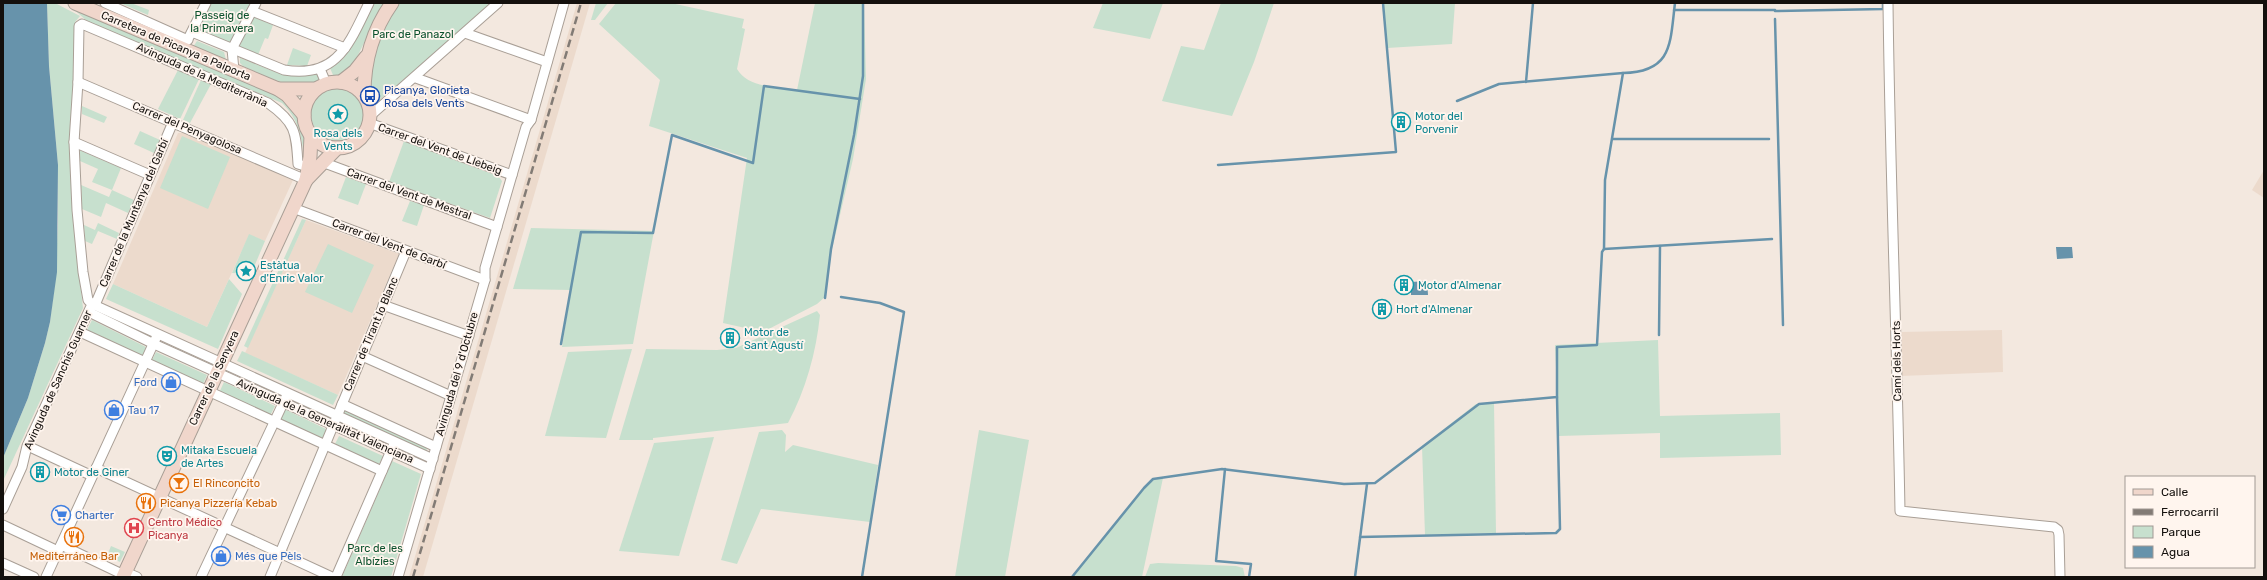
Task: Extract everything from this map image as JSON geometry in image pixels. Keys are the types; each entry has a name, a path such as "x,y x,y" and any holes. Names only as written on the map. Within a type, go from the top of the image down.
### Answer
{"street":[{"name":"Carretera de Picanya a Paiporta","path":"75,3 187,40 234,70 278,89 286,95 304,115"},
{"path":"105,3 187,40 232,49 284,70 297,72 320,69 335,61 345,48 369,3"},
{"path":"187,40 206,3"},
{"path":"366,57 364,94 369,120 364,135 356,142 337,148 323,145 311,136 306,126 304,115 309,96 321,86 341,82 355,71 366,57 375,34 392,3"},
{"path":"369,120 498,3"},
{"name":"Avinguda del 9 d'Octubre","path":"485,280 485,268 526,127 531,120 564,3"},
{"name":"Camí dels Horts","path":"1888,3 1890,147 1897,327 1900,511 2054,527 2059,535 2060,577"},
{"path":"234,70 232,49 254,7 345,48"},
{"name":"Avinguda de Sanchis Guarner","path":"3,509 22,467 27,446 92,307 88,300 83,272 77,210 74,142 78,82 79,26 82,24"},
{"name":"Avinguda de la Mediterrània","path":"82,24 268,103 288,119 294,129 297,140 298,164 303,174"},
{"path":"465,33 547,62"},
{"path":"320,69 321,86"},
{"path":"416,78 531,120"},
{"name":"Carrer del Penyagolosa","path":"78,82 303,174"},
{"path":"341,82 352,86 364,94"},
{"name":"Carretera de Picanya a Paiporta","path":"278,89 321,86"},
{"name":"Carrer del Vent de Llebeig","path":"369,120 512,175"},
{"name":"Avinguda del 9 d'Octubre","path":"398,577 485,280 490,270 532,128 531,120"},
{"name":"Carrer de la Muntanya del Garbí","path":"92,307 173,122"},
{"name":"Carrer de la Senyera","path":"127,575 159,498 293,208 303,174 311,136"},
{"path":"74,142 150,175"},
{"name":"Carrer de la Senyera","path":"303,174 322,162 337,148"},
{"name":"Carrer del Vent de Mestral","path":"322,162 497,226"},
{"name":"Carrer del Vent de Garbí","path":"293,208 485,280"},
{"name":"Carrer de Tirant lo Blanc","path":"270,577 406,251"},
{"path":"83,272 88,281 98,284 104,282"},
{"path":"384,305 469,336"},
{"name":"Avinguda de la Generalitat Valenciana","path":"92,307 158,333 283,403 334,426 393,447"},
{"name":"Avinguda de la Generalitat Valenciana","path":"92,307 154,344 288,393 393,447 431,464"},
{"name":"Avinguda de la Generalitat Valenciana","path":"80,332 146,361 274,422 382,471"},
{"path":"46,577 158,333"},
{"path":"362,356 451,396"},
{"path":"201,577 288,393"},
{"name":"Avinguda de la Generalitat Valenciana","path":"342,404 436,446"},
{"path":"336,577 393,447"},
{"path":"32,448 88,474"},
{"path":"96,468 332,577"},
{"path":"3,525 127,575"},
{"path":"3,562 34,577"}],"shaded area":[{"path":"577,3 590,3 423,577 409,577"},
{"path":"178,133 185,133 293,180 265,241 249,235 207,327 113,284"},
{"path":"2264,170 2264,198 2252,190"},
{"path":"306,220 399,254 338,395 245,353"},
{"path":"2002,330 2003,372 1901,376 1900,332"}],"green space":[{"path":"47,3 55,3 80,16 75,22 75,62 79,272 83,308 3,481 3,458 28,398 45,343 50,322 55,282 58,225 58,165 49,66"},
{"path":"120,3 131,3 149,10 148,15"},
{"name":"Passeig de la Primavera","path":"211,3 251,3 230,43 199,30 198,28"},
{"path":"374,3 384,3 350,71 341,76 333,75 330,68 343,59"},
{"name":"Parc de Panazol","path":"396,3 494,3 376,103 373,100 369,88 371,56"},
{"path":"596,3 608,3 595,20 591,20"},
{"path":"616,3 671,3 744,19 742,28 745,29 737,69 748,80 764,86 797,90 815,3 864,3 866,79 853,159 831,254 826,296 817,304 763,332 723,323 747,158 649,126 660,80 599,24"},
{"path":"1103,3 1163,3 1150,39 1093,28"},
{"path":"1221,3 1274,3 1254,62 1232,116 1162,101 1181,46 1204,50"},
{"path":"1382,3 1455,3 1452,44 1387,48"},
{"path":"69,5 194,58 283,99 297,114 306,139 304,160 299,129 292,115 282,103 88,22"},
{"path":"254,17 273,25 268,39 265,38 258,55 239,47"},
{"path":"197,41 224,52 226,60 193,47"},
{"path":"293,48 311,55 307,66 287,65"},
{"path":"240,58 278,73 296,76 319,73 320,78 313,83 293,85 271,78 243,66 240,63"},
{"path":"178,70 199,79 180,119 158,109"},
{"path":"201,80 211,84 190,123 183,120"},
{"path":"338,87 348,89 357,95 363,104 365,114 363,124 357,133 348,139 338,141 328,139 319,133 313,124 311,114 313,104 319,95 328,89"},
{"path":"82,106 107,117 104,123 82,114"},
{"path":"140,131 160,140 154,153 134,144"},
{"path":"182,136 230,157 208,209 160,188"},
{"path":"404,141 498,176 502,181 490,218 389,182"},
{"path":"79,150 121,168 112,190 92,182 98,169 80,161"},
{"path":"346,177 366,184 358,205 338,198"},
{"path":"81,185 109,197 112,190 134,200 128,213 106,203 101,217 82,209"},
{"path":"410,201 424,205 417,226 402,221"},
{"path":"302,219 306,220 248,348 244,346"},
{"path":"98,223 119,233 117,239 98,231 92,244 85,241 84,225 95,230"},
{"path":"531,228 654,231 633,344 562,347 571,290 513,289"},
{"path":"249,234 265,241 251,274 232,273"},
{"path":"328,244 374,265 352,313 305,292"},
{"path":"229,279 242,294 218,349 106,299 113,284 207,327"},
{"path":"817,311 820,315 813,357 805,384 788,423 653,438 653,440 619,440 646,349 717,350 736,348"},
{"path":"92,320 146,347 142,358 86,332"},
{"path":"1658,340 1660,416 1780,413 1781,455 1660,458 1660,433 1559,436 1555,345"},
{"path":"632,349 606,438 545,436 568,352"},
{"path":"242,351 338,395 333,405 237,361"},
{"path":"156,352 207,375 203,384 151,362"},
{"path":"224,382 275,406 270,416 219,393"},
{"path":"1494,403 1496,533 1425,535 1422,446 1476,404"},
{"path":"343,408 428,445 426,452 342,415"},
{"path":"284,409 326,429 322,440 279,420"},
{"path":"782,430 786,435 785,452 793,445 878,465 870,522 761,509 737,564 721,560 759,432"},
{"path":"979,430 1029,440 1005,577 955,577"},
{"path":"339,436 383,456 378,466 334,446"},
{"path":"714,437 679,556 619,551 654,443"},
{"name":"Parc de les Albízies","path":"392,461 421,474 391,577 342,577"},
{"path":"1163,478 1142,577 1071,577 1146,485 1152,480"},
{"path":"111,546 125,552 120,562 107,556"},
{"path":"1150,564 1236,566 1243,568 1245,577 1145,577"}],"water":[{"path":"3,3 47,3 49,66 58,165 57,272 50,322 28,398 3,458"},
{"path":"2056,247 2072,247 2073,258 2057,259"},
{"path":"1427,281 1428,295 1411,295 1411,282"}],"waterway":[{"path":"825,298 831,249 854,135 863,76 863,3"},
{"path":"1218,165 1396,152 1383,3"},
{"path":"1526,82 1533,3"},
{"path":"1072,577 1144,488 1153,479 1222,469 1344,484 1375,483 1479,404 1557,397 1557,347 1597,345 1602,252 1604,249 1605,180 1623,73 1639,71 1652,67 1660,61 1666,53 1672,31 1675,3"},
{"path":"1775,11 1883,9 1883,3"},
{"path":"1674,10 1775,10"},
{"path":"1775,19 1783,325"},
{"path":"1457,101 1499,84 1623,73"},
{"path":"561,344 581,232 653,233 672,135 753,163 764,86 860,99"},
{"path":"1613,139 1769,139"},
{"path":"1604,249 1772,239"},
{"path":"1659,335 1660,246"},
{"path":"841,297 880,303 904,312 862,577"},
{"path":"1360,537 1556,533 1560,529 1557,397"},
{"path":"1225,469 1216,561 1251,564 1249,577"},
{"path":"1355,577 1367,484"}],"railway":[{"path":"413,577 581,3"}],"place":[{"name":"Picanya, Glorieta Rosa dels Vents","path":"370,96"},
{"name":"Rosa dels Vents","path":"338,114"},
{"name":"Motor del Porvenir","path":"1401,122"},
{"name":"Estàtua d'Enric Valor","path":"246,271"},
{"name":"Motor d'Almenar","path":"1404,285"},
{"name":"Hort d'Almenar","path":"1382,309"},
{"name":"Motor de Sant Agustí","path":"730,338"},
{"name":"Ford","path":"171,382"},
{"name":"Tau 17","path":"114,410"},
{"name":"Mitaka Escuela de Artes","path":"167,456"},
{"name":"Motor de Giner","path":"40,472"},
{"name":"El Rinconcito","path":"179,483"},
{"name":"Picanya Pizzería Kebab","path":"146,503"},
{"name":"Charter","path":"61,515"},
{"name":"Centro Médico Picanya","path":"134,528"},
{"name":"Mediterráneo Bar","path":"74,537"},
{"name":"Més que Pèls","path":"221,556"}]}
